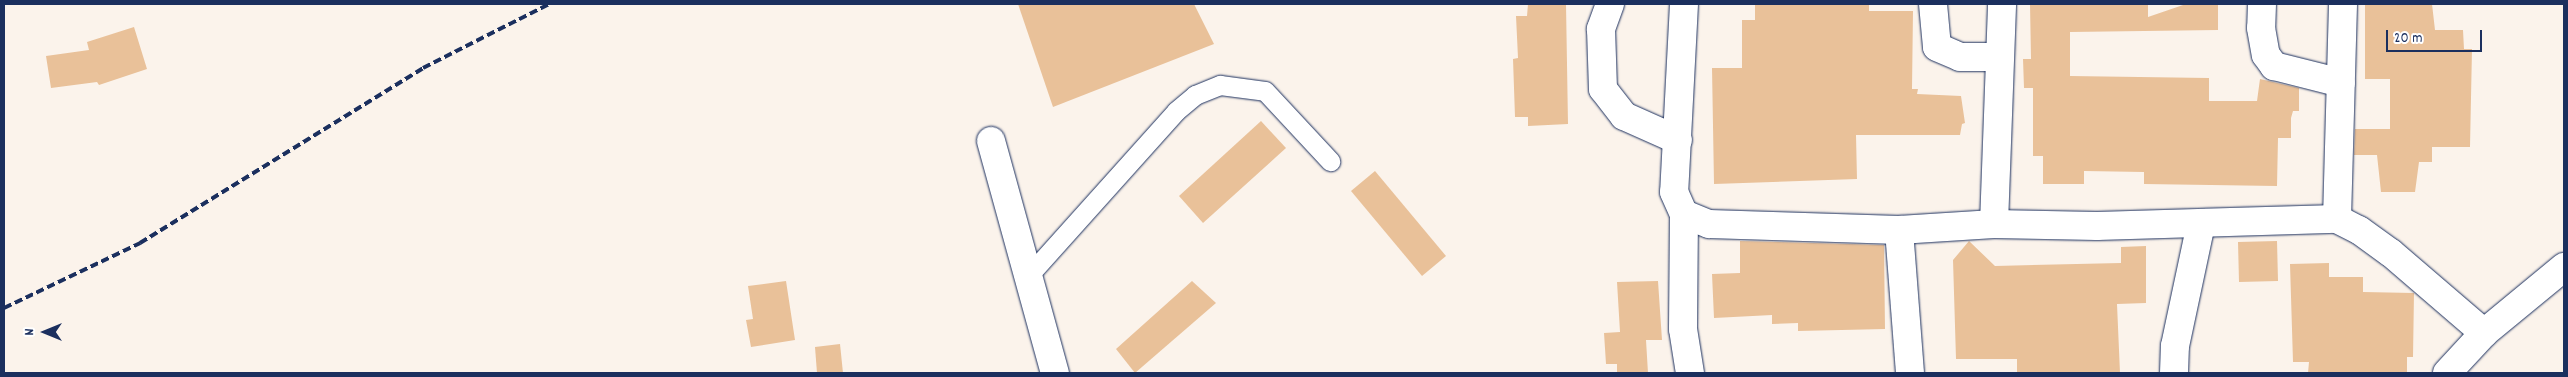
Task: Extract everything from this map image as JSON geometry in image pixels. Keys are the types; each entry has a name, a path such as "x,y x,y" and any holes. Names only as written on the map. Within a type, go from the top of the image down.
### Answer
{"street":[{"path":"1610,4 1601,29 1603,89 1624,116 1678,140"},
{"path":"1684,4 1674,192 1684,214 1683,329 1690,373"},
{"path":"1933,4 1937,48 1960,57 2000,57"},
{"path":"1994,224 2002,4"},
{"path":"2262,4 2261,28 2266,55 2274,66 2341,83"},
{"path":"2337,219 2343,4"},
{"path":"991,141 1055,373"},
{"path":"1684,214 1710,224 1899,230 1994,224 2201,224 2337,219 2359,230 2391,253 2484,333"},
{"path":"2174,373 2175,346 2201,224"},
{"path":"1899,230 1910,373"},
{"path":"2447,373 2484,333 2564,268"}],"lane":[{"path":"1029,275 1176,111 1195,95 1220,84 1265,91 1330,161"}],"building":[{"path":"1018,4 1194,4 1214,44 1053,107"},
{"path":"1528,4 1566,4 1568,124 1528,126 1528,117 1515,117 1513,59 1518,58 1516,16 1527,16"},
{"path":"1755,4 1869,4 1869,11 1913,11 1912,89 1918,89 1917,94 1961,96 1965,123 1962,124 1960,135 1856,135 1857,179 1714,184 1712,68 1742,68 1742,20 1755,20"},
{"path":"2030,4 2148,4 2148,17 2186,4 2218,4 2218,30 2070,32 2070,76 2209,78 2209,101 2257,101 2260,79 2299,88 2299,111 2293,111 2291,138 2278,138 2277,186 2144,184 2144,172 2084,171 2084,184 2043,184 2043,156 2033,156 2033,88 2024,88 2023,59 2031,59"},
{"path":"2365,4 2432,4 2435,30 2463,30 2464,49 2472,49 2470,147 2432,147 2432,162 2419,162 2415,192 2381,192 2377,155 2354,155 2355,129 2390,129 2390,79 2365,79"},
{"path":"134,27 147,69 99,85 97,82 51,88 46,56 89,50 87,42"},
{"path":"1261,121 1286,148 1203,223 1179,196"},
{"path":"1375,171 1446,256 1422,276 1351,191"},
{"path":"1740,241 1884,245 1885,329 1798,331 1798,323 1772,324 1772,315 1714,318 1712,274 1740,273"},
{"path":"1969,241 1995,266 2121,263 2121,247 2146,246 2146,303 2117,304 2120,373 2017,373 2017,359 1956,359 1953,260"},
{"path":"2277,241 2278,281 2239,282 2238,242"},
{"path":"2329,263 2329,277 2363,277 2363,292 2414,293 2413,357 2407,357 2407,373 2308,373 2309,362 2293,362 2290,264"},
{"path":"786,281 795,340 751,347 746,320 753,319 748,286"},
{"path":"1192,281 1216,303 1135,373 1116,349"},
{"path":"1658,281 1662,340 1646,340 1648,373 1617,373 1617,364 1606,364 1604,333 1620,332 1617,282"},
{"path":"840,344 843,373 817,373 815,347"}],"railway":[{"path":"4,308 140,243 423,68 549,4"}]}
